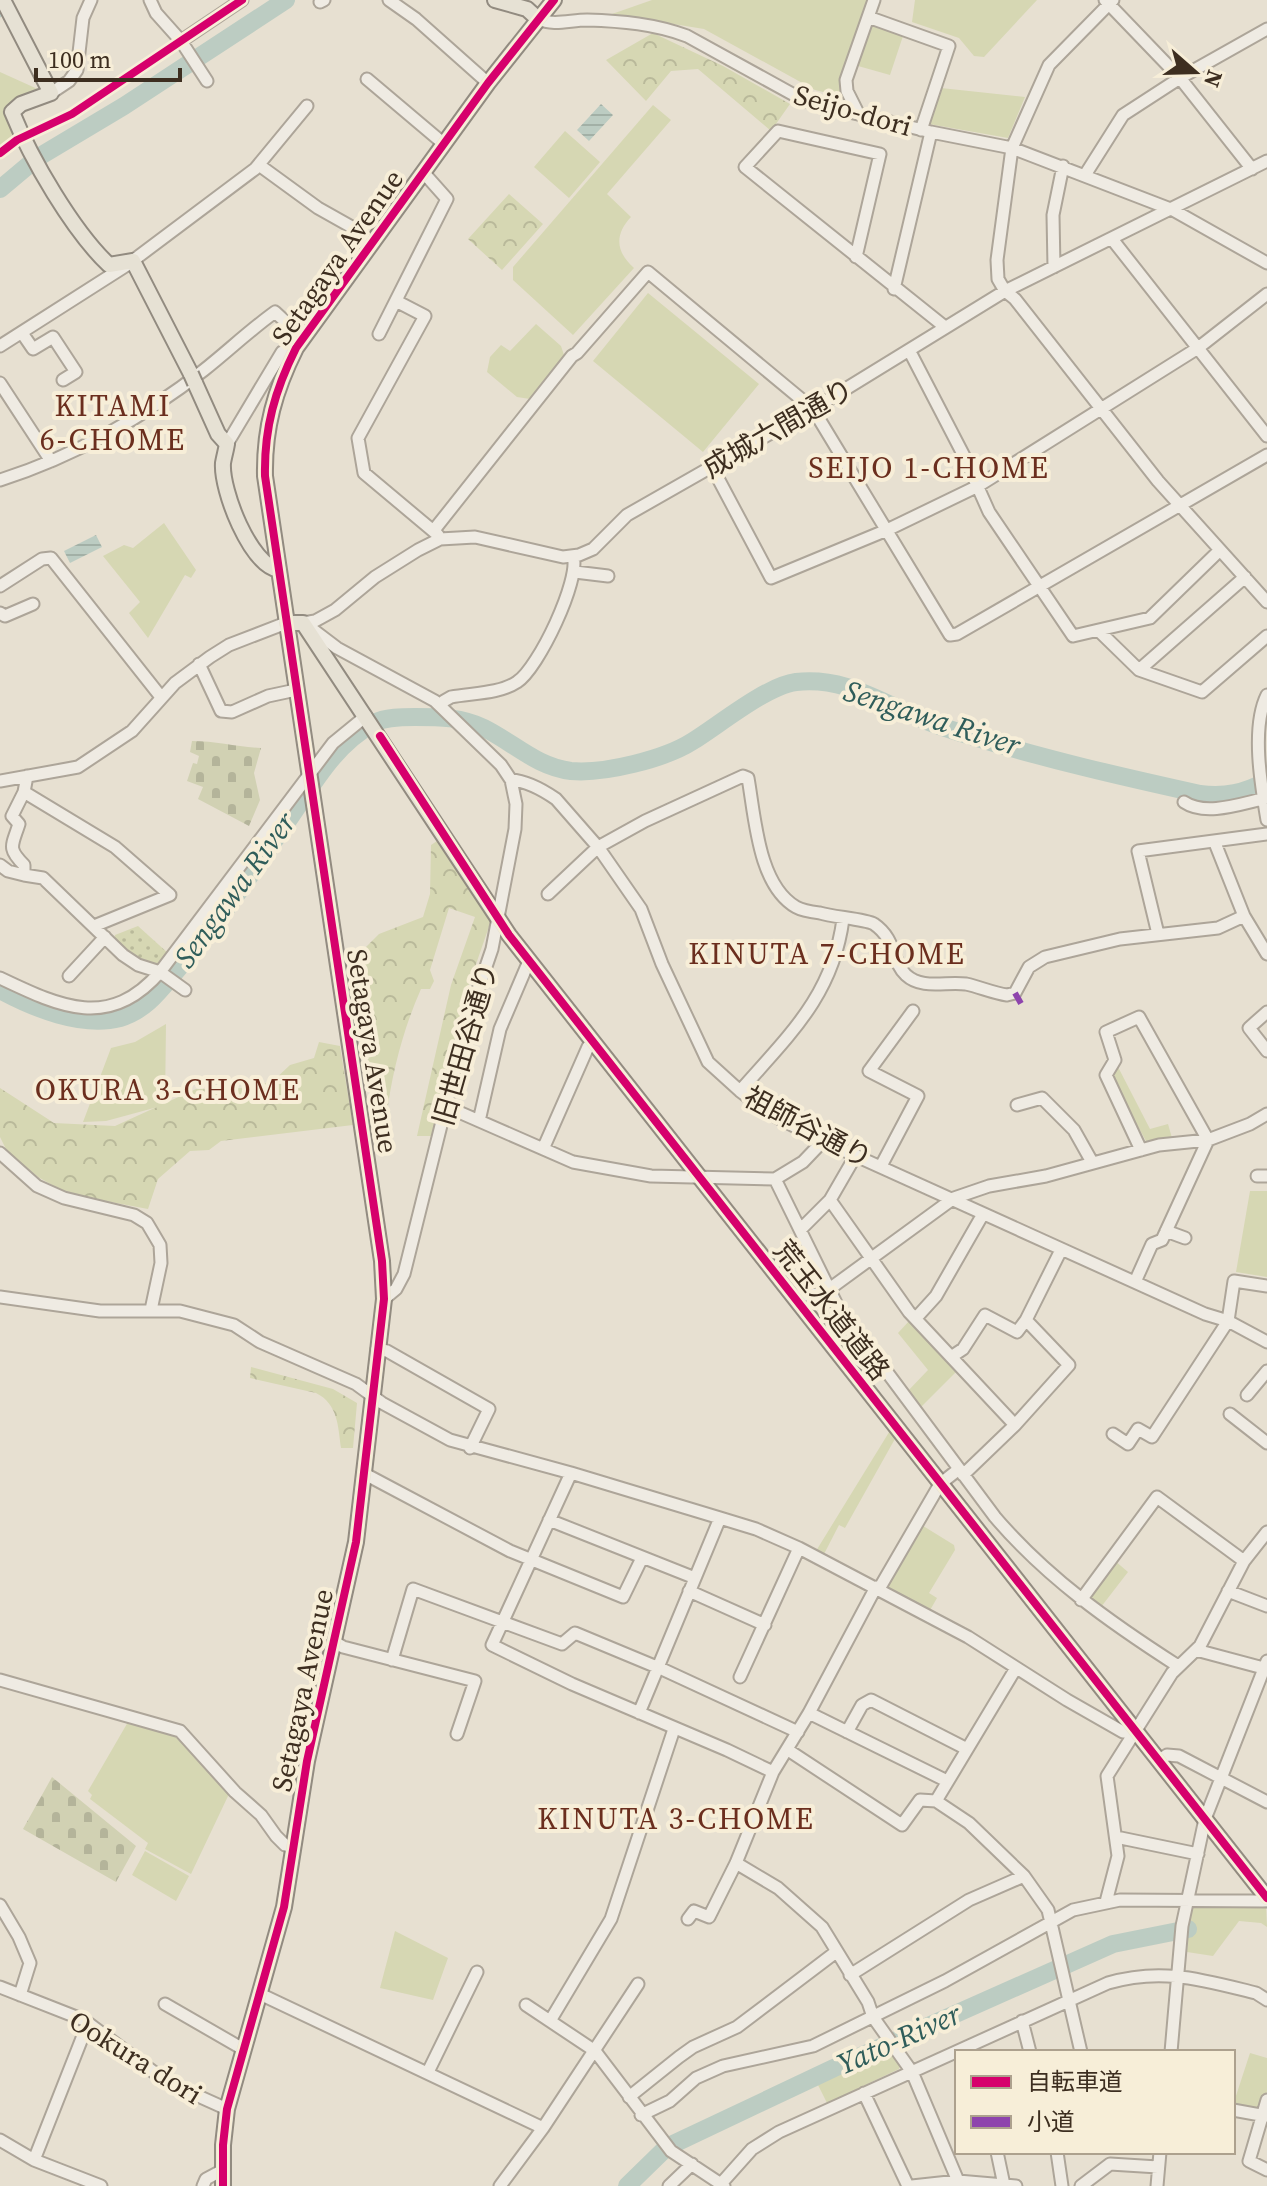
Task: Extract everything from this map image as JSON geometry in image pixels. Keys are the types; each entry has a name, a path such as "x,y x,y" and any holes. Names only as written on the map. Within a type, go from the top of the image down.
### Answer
{"main road":[{"path":"3,0 51,93 21,104 12,112 24,141 88,245 109,265 133,261 218,434 227,444 223,464 229,502 255,550 271,569 279,570"},
{"path":"495,0 526,8 538,19"},
{"name":"Setagaya Avenue","path":"222,2178 227,2109 284,1907 307,1761 356,1542 384,1299 382,1261 265,476 265,439 279,383 299,343 488,83 554,0"},
{"path":"286,623 303,623 332,652 367,717"},
{"name":"荒玉水道道路","path":"367,717 498,921 1267,1899"}],"street":[{"path":"51,93 69,81 77,70 83,18 91,0"},
{"path":"150,0 156,13 182,43 206,80"},
{"path":"182,43 242,0"},
{"path":"389,0 416,19 488,83"},
{"path":"858,113 847,91 846,80 874,0"},
{"path":"1252,169 1180,78 1109,1 1049,65 1012,148 997,260 998,279 1005,291 1015,299 1180,506 1267,602"},
{"path":"868,17 949,46 926,131 894,289"},
{"name":"Seijo-dori","path":"538,19 548,23 603,21 668,29 687,36 805,101 926,131 1012,148 1173,210"},
{"path":"1085,175 1123,115 1180,78 1267,29"},
{"path":"367,79 444,144"},
{"path":"0,346 133,261 259,165 307,106"},
{"path":"856,257 880,154 778,131 745,167 894,289 945,327"},
{"name":"成城六間通り","path":"573,556 601,543 627,515 813,409 1005,291 1267,161"},
{"path":"259,165 318,208 350,226 369,246"},
{"path":"1054,267 1053,215 1063,166"},
{"path":"379,334 447,199 423,172"},
{"path":"1173,210 1267,263"},
{"path":"1112,239 1267,436"},
{"path":"303,623 315,621 335,610 375,577 437,535 572,356 648,272 813,409 950,635 1039,588 1267,455"},
{"path":"94,288 105,299"},
{"path":"712,467 771,578 887,530 978,486 1198,348 1267,294"},
{"path":"396,301 425,316 358,438 364,473 437,535 475,537 554,555 573,556 575,572 554,623 526,676 505,688 451,697 444,701 444,709"},
{"path":"0,480 83,447 201,372 275,312 299,343 282,352 227,444"},
{"path":"22,333 33,349 53,337 76,372 63,380"},
{"path":"909,350 989,512 1073,636 1150,618 1220,550"},
{"path":"0,383 51,461"},
{"path":"0,586 42,559 51,558 161,697"},
{"path":"575,572 608,576"},
{"path":"1139,670 1245,577"},
{"path":"0,613 5,616 33,604"},
{"path":"0,781 78,767 132,731 161,697 199,664 229,645 286,623"},
{"path":"1099,631 1139,670 1202,692 1267,636"},
{"path":"332,652 416,690 444,709"},
{"path":"199,664 221,711 232,712 268,696 296,690"},
{"path":"1266,700 1261,712 1267,820"},
{"name":"祖師谷通り","path":"444,709 501,765 511,780 545,791 556,799 598,847 641,909 662,964 708,1062 740,1091 769,1113 823,1141 954,1198 1061,1250 1205,1314 1228,1321 1267,1342"},
{"path":"0,978 57,1004 90,1008 128,999 145,988 333,743 367,717"},
{"path":"24,875 24,865 11,849 19,824 12,816 24,792 27,776"},
{"path":"548,894 598,847 645,821 743,776 748,778 761,852 777,888 796,907 874,925 888,937 904,973 931,985 964,984 1007,995 1015,993 1029,967 1045,957 1120,939 1218,928 1244,916"},
{"name":"旧世田谷通り","path":"384,1299 400,1283 407,1262 466,1025 492,949 517,816 511,780"},
{"path":"24,792 115,847 170,895 94,926"},
{"path":"1184,802 1189,806 1220,808 1265,796"},
{"path":"1158,934 1138,851 1267,834"},
{"path":"1215,843 1244,916 1267,954"},
{"path":"0,865 8,871 43,878 138,965 160,972 182,988"},
{"path":"740,1091 816,1000 835,961 843,919"},
{"path":"69,976 105,937"},
{"path":"479,1121 500,1029 529,961"},
{"path":"881,1166 918,1096 869,1071 913,1011"},
{"path":"1267,1012 1249,1028 1267,1051"},
{"path":"1141,1150 1106,1075 1115,1060 1106,1032 1139,1017 1208,1140"},
{"path":"543,1149 588,1047 593,1042"},
{"path":"1017,1105 1042,1098 1074,1130 1092,1162"},
{"path":"445,1106 573,1162 624,1172 701,1179 775,1179 803,1162 823,1141"},
{"path":"794,1296 820,1294 828,1290 954,1198 989,1186 1046,1176 1159,1145 1208,1140 1267,1114"},
{"path":"1135,1282 1152,1244 1162,1240 1208,1140"},
{"path":"0,1153 37,1186 64,1198 134,1215 147,1223 160,1245 161,1263 151,1310"},
{"path":"801,1229 830,1200 856,1155"},
{"path":"775,1179 828,1290 861,1340 1016,1542 1081,1600 1178,1666"},
{"path":"830,1200 916,1318 1015,1425"},
{"path":"916,1318 936,1296 983,1214"},
{"path":"1166,1231 1185,1238"},
{"path":"951,1357 963,1349 985,1315 1017,1332 1061,1250"},
{"path":"382,1261 393,1269 401,1268 407,1262"},
{"path":"1113,1434 1128,1444 1138,1429 1152,1437 1228,1321 1234,1281 1267,1286"},
{"path":"0,1297 100,1311 180,1311 234,1325 260,1342 342,1377 382,1403 470,1448 571,1473 720,1518 756,1529 799,1548 968,1637 1123,1732 1136,1732"},
{"path":"688,1919 694,1911 709,1917 736,1863 773,1772 940,1484 961,1472 1015,1425 1069,1365 1026,1320"},
{"path":"377,1349 387,1351 489,1409 470,1448"},
{"path":"1247,1395 1267,1371"},
{"path":"1230,1414 1267,1443"},
{"path":"363,1473 531,1561 623,1597 642,1558"},
{"path":"571,1473 492,1645 773,1772"},
{"path":"1081,1600 1157,1497 1244,1561"},
{"path":"639,1713 720,1518"},
{"path":"549,1520 695,1578"},
{"path":"1106,1902 1118,1856 1107,1776 1178,1666 1196,1650 1244,1561 1266,1535"},
{"path":"740,1677 799,1548"},
{"path":"392,1660 413,1589 562,1644 575,1633 659,1667 798,1732"},
{"path":"689,1591 765,1625"},
{"path":"1228,1591 1267,1606"},
{"path":"333,1641 343,1647 475,1681 457,1734"},
{"path":"1171,2050 1182,1929 1205,1819 1266,1666 1196,1650"},
{"path":"936,1801 1016,1668"},
{"path":"0,1680 180,1731 235,1792 261,1815 276,1836 285,1845 294,1847"},
{"path":"847,1732 862,1705 871,1700 967,1749"},
{"path":"809,1713 947,1781"},
{"path":"550,2021 611,1919 674,1729"},
{"path":"788,1750 902,1825 920,1800 936,1801 969,1823 1024,1876 1053,1920 1080,2050"},
{"path":"1159,1760 1167,1755 1179,1756 1267,1802"},
{"path":"1116,1837 1198,1854"},
{"path":"736,1863 778,1888 822,1927 868,2002 873,2017 912,2072 958,2181"},
{"path":"850,1975 969,1900 1024,1876"},
{"path":"641,2115 670,2101 696,2078 723,2066 813,2046 945,1981 1073,1910 1120,1900 1267,1899"},
{"path":"0,1905 30,1963 20,1995"},
{"path":"629,2097 693,2047 737,2027 836,1952"},
{"path":"428,2072 477,1972"},
{"path":"970,2049 1022,2021 1122,1979 1154,1974 1178,1975 1256,1993 1267,2000"},
{"path":"500,2186 543,2128 638,1984"},
{"name":"Ookura dori","path":"0,1987 88,2023 167,2082 227,2109"},
{"path":"260,1994 543,2128"},
{"path":"165,2004 243,2049"},
{"path":"526,2005 595,2051 668,2148 721,2185 741,2158 765,2140 864,2093 955,2055"},
{"path":"1022,2021 1029,2050"},
{"path":"34,2160 88,2023"},
{"path":"864,2093 910,2186 958,2181 1010,2185 998,2154"},
{"path":"1267,2100 1249,2161 1267,2170"},
{"path":"1235,2110 1265,2115"},
{"path":"0,2140 34,2160 101,2186"},
{"path":"1057,2154 1062,2186"},
{"path":"1157,2186 1160,2154"},
{"path":"1081,2186 1108,2158 1158,2167"},
{"path":"669,2186 692,2164"},
{"path":"203,2186 212,2174 222,2178"}],"green space":[{"path":"652,0 870,0 842,78 843,97 815,90 704,29 612,14"},
{"path":"915,0 1037,0 984,57 974,56 959,38 912,22"},
{"path":"868,17 905,30 890,75 851,64"},
{"path":"653,33 723,66 790,104 771,131 698,69 671,71 646,101 606,60"},
{"path":"0,72 42,91 7,109 24,141 0,157"},
{"path":"941,88 1025,97 1008,138 929,124"},
{"path":"653,105 671,120 607,194 631,217 622,230 619,243 624,256 634,268 573,335 513,280 513,267"},
{"path":"565,131 600,162 569,198 534,167"},
{"path":"509,194 543,224 502,270 468,239"},
{"path":"648,293 759,384 703,452 593,361"},
{"path":"536,324 561,346 564,355 530,399 517,397 487,372 490,357 501,345 510,351"},
{"path":"164,523 196,570 191,578 185,575 148,638 129,613 140,602 103,556 124,545 133,548"},
{"path":"192,741 261,748 254,773 260,800 249,826 198,799 203,787 187,781 199,756 190,752"},
{"path":"440,839 492,918 466,993 432,1136 417,1136 451,985 475,917 449,908 430,970 434,981 430,989 421,989 409,1019 395,1066 387,1113 376,1111 371,1096 354,959 379,934 423,917 430,894 431,845"},
{"path":"138,926 169,954 159,967 140,961 114,940 115,935"},
{"path":"166,1024 165,1105 106,1121 83,1122 111,1048 135,1042"},
{"path":"319,1042 340,1046 353,1125 221,1141 209,1150 190,1151 158,1179 148,1209 68,1194 38,1177 7,1151 0,1137 0,1088 54,1123 115,1126 196,1089 248,1088 273,1081 290,1065 314,1058"},
{"path":"1117,1065 1150,1129 1168,1124 1172,1138 1147,1143 1110,1075"},
{"path":"1250,1191 1267,1191 1267,1277 1236,1272"},
{"path":"910,1320 957,1371 918,1410 906,1393 928,1370 898,1333"},
{"path":"251,1367 333,1389 357,1403 353,1448 341,1448 336,1416 323,1398 316,1393 250,1378"},
{"path":"891,1429 896,1437 845,1528 839,1525 823,1556 816,1551"},
{"path":"920,1524 954,1545 955,1550 929,1593 937,1598 929,1612 884,1588"},
{"path":"1114,1560 1128,1572 1101,1607 1086,1598"},
{"path":"128,1722 176,1737 197,1754 229,1794 191,1874 145,1849 148,1843 90,1799 92,1795 88,1791"},
{"path":"52,1777 136,1846 116,1882 23,1829"},
{"path":"145,1851 189,1876 176,1901 132,1875"},
{"path":"1196,1905 1266,1906 1267,1927 1261,1923 1239,1921 1213,1956 1187,1952 1190,1910"},
{"path":"395,1931 448,1958 433,2000 380,1988"},
{"path":"890,2048 901,2063 899,2069 827,2103 817,2083"},
{"path":"1250,2053 1267,2058 1267,2091 1261,2109 1235,2105"}],"shaded area":[{"path":"601,104 613,115 589,141 577,130"},
{"path":"96,535 102,547 70,563 64,551"}],"waterway":[{"path":"0,189 37,158 124,106 286,0"},
{"name":"Sengawa River","path":"0,990 42,1009 74,1018 105,1020 120,1018 138,1010 159,991 207,934 335,755 360,732 389,718 433,717 467,722 484,728 547,765 571,771 600,770 667,754 771,691 796,682 813,681 844,686 935,724 997,744 1200,794 1235,793 1267,781"},
{"name":"Yato-River","path":"627,2186 667,2147 834,2068 1113,1944 1188,1929"}],"marked path":[{"path":"1015,993 1023,1007"}],"cycle path":[{"path":"0,153 17,140 72,114 242,0"},
{"path":"223,2186 227,2109 284,1907 307,1761 356,1542 384,1299 382,1261 265,476 269,425 282,379 296,348 488,83 554,0"},
{"path":"380,736 509,935 1267,1898"}],"district":[{"name":"KITAMI 6-CHOME","path":"113,423"},
{"name":"SEIJO 1-CHOME","path":"929,468"},
{"name":"KINUTA 7-CHOME","path":"827,954"},
{"name":"OKURA 3-CHOME","path":"168,1090"},
{"name":"KINUTA 3-CHOME","path":"676,1819"}]}
